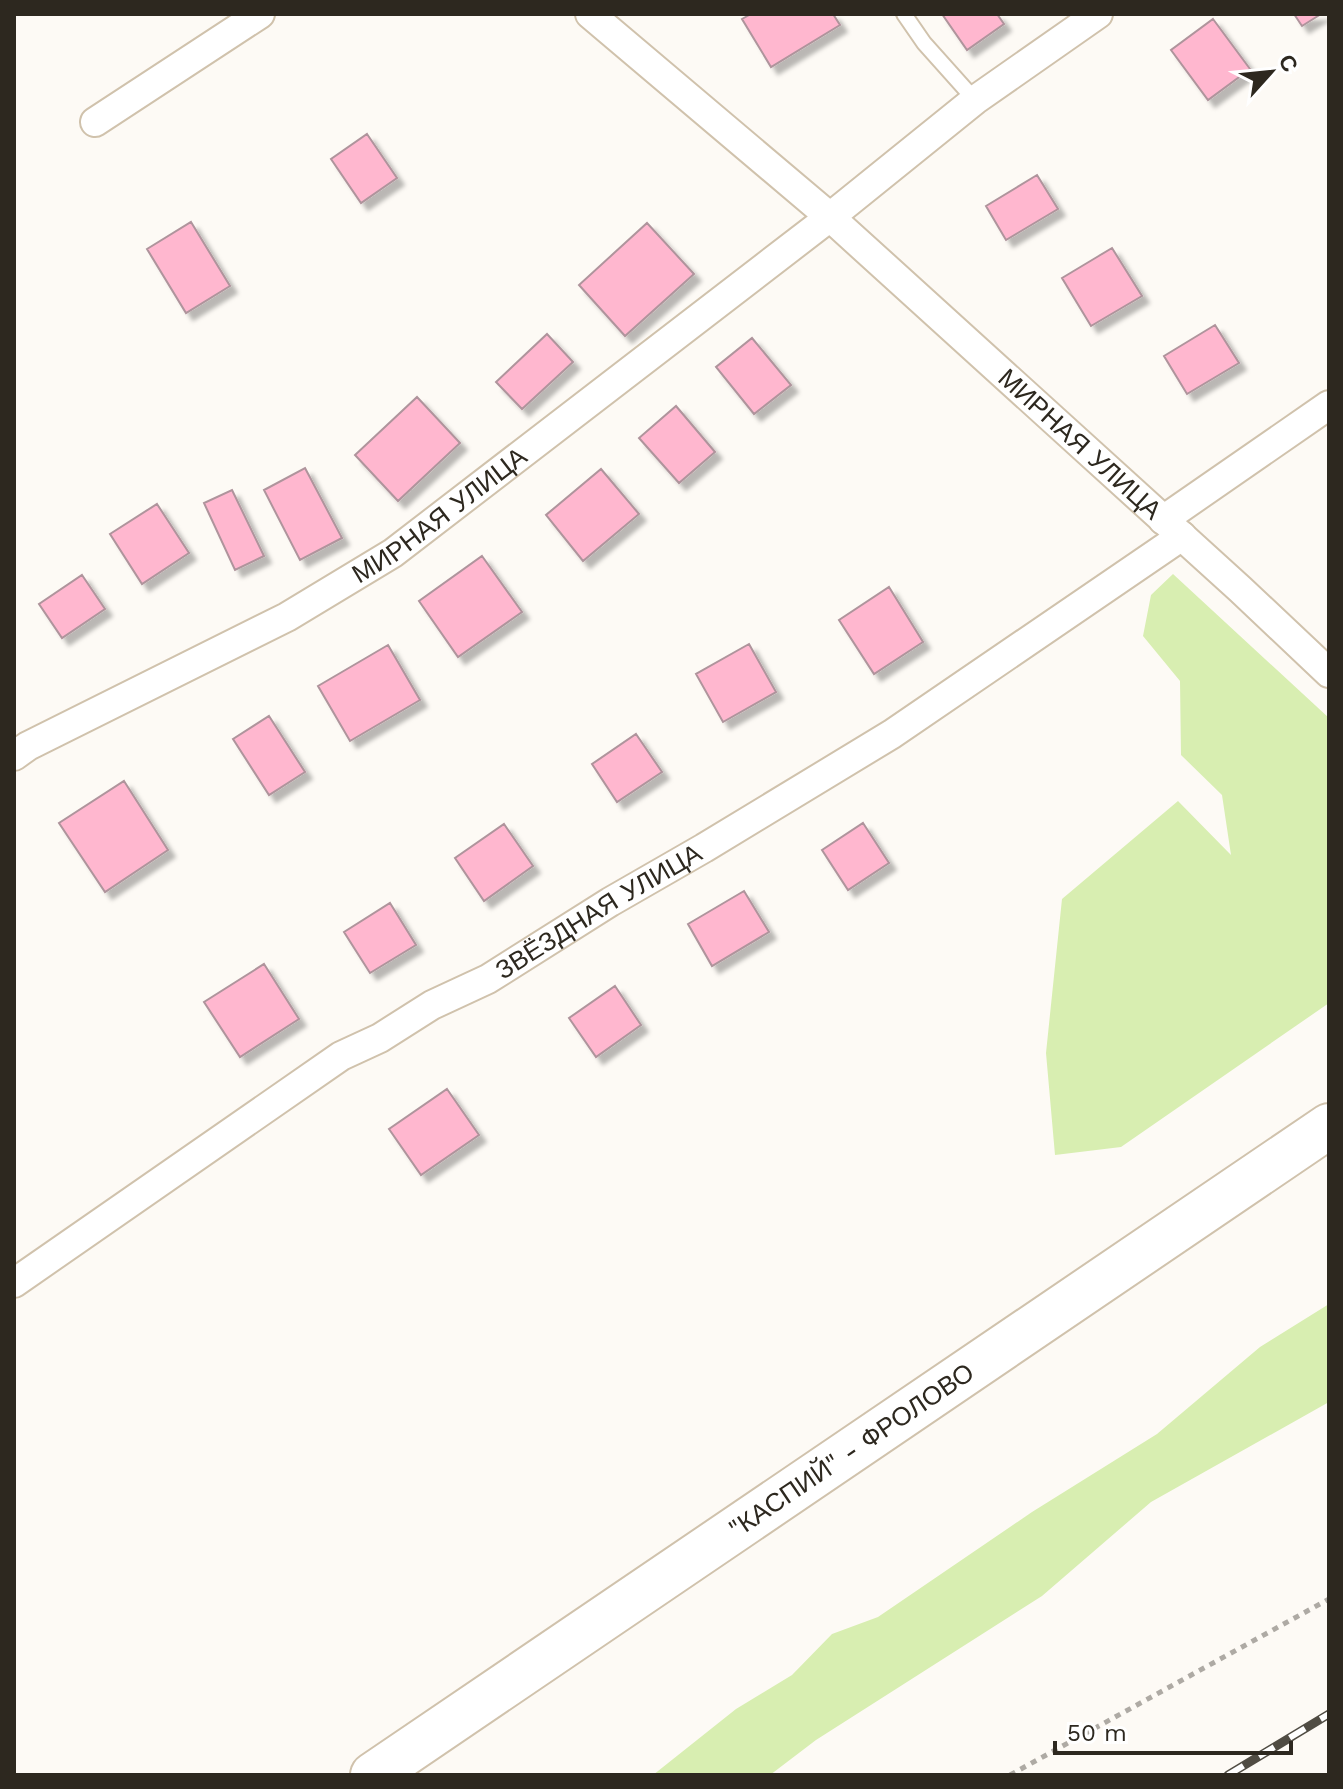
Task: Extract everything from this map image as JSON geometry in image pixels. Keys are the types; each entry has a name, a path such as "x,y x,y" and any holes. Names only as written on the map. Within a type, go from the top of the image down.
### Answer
{"main road":[{"name":"\"КАСПИЙ\" - ФРОЛОВО","path":"373,1775 1329,1126"}],"street":[{"path":"95,122 260,14"},
{"name":"МИРНАЯ УЛИЦА","path":"590,14 830,217 1329,673"},
{"name":"МИРНАЯ УЛИЦА","path":"14,756 28,746 287,617 393,553 830,217 975,100 1098,14"},
{"name":"ЗВЁЗДНАЯ УЛИЦА","path":"14,1283 341,1056 380,1038 432,1005 488,979 584,917 892,734 1173,528 1329,405"}],"lane":[{"path":"904,14 924,43 975,100"}],"path":[{"path":"1010,1775 1329,1599"}],"green space":[{"path":"1173,574 1329,718 1329,1003 1121,1147 1055,1155 1046,1053 1062,899 1178,801 1231,855 1222,795 1181,755 1180,681 1143,636 1151,595"},
{"path":"1329,1304 1329,1402 1151,1502 1042,1596 816,1740 770,1775 653,1775 736,1709 792,1675 832,1634 878,1617 1032,1512 1157,1434 1260,1347"}],"building":[{"path":"751,14 833,14 840,25 771,67 742,19"},
{"path":"942,14 997,14 1004,24 967,50"},
{"path":"1294,14 1321,14 1302,26"},
{"path":"1213,19 1250,69 1208,100 1171,50"},
{"path":"367,134 397,178 361,203 331,159"},
{"path":"1037,175 1058,209 1006,240 986,206"},
{"path":"191,222 230,286 186,313 147,249"},
{"path":"647,223 694,274 625,336 579,285"},
{"path":"1112,248 1142,296 1091,326 1062,278"},
{"path":"1215,325 1239,363 1187,394 1164,356"},
{"path":"547,334 573,362 522,409 496,382"},
{"path":"752,338 791,385 754,414 716,367"},
{"path":"417,397 460,443 398,501 355,455"},
{"path":"676,406 715,452 679,483 639,438"},
{"path":"305,468 342,538 300,560 264,490"},
{"path":"601,469 639,514 583,561 546,515"},
{"path":"232,490 264,556 235,570 204,503"},
{"path":"157,504 189,553 142,584 110,534"},
{"path":"482,556 522,612 458,657 419,601"},
{"path":"82,575 105,609 62,638 39,604"},
{"path":"889,587 923,642 874,674 839,620"},
{"path":"749,644 776,692 723,722 696,674"},
{"path":"388,645 420,700 350,741 318,686"},
{"path":"269,716 305,772 269,795 233,739"},
{"path":"636,734 662,772 617,802 592,764"},
{"path":"124,781 168,850 105,892 59,823"},
{"path":"863,823 889,863 848,890 822,850"},
{"path":"504,824 533,866 484,901 455,858"},
{"path":"744,891 769,932 712,966 688,924"},
{"path":"390,903 416,945 370,973 344,932"},
{"path":"264,964 299,1019 240,1057 204,1002"},
{"path":"615,986 641,1025 596,1057 569,1018"},
{"path":"447,1089 479,1135 421,1175 389,1129"}],"railway":[{"path":"1228,1775 1329,1714"}]}
